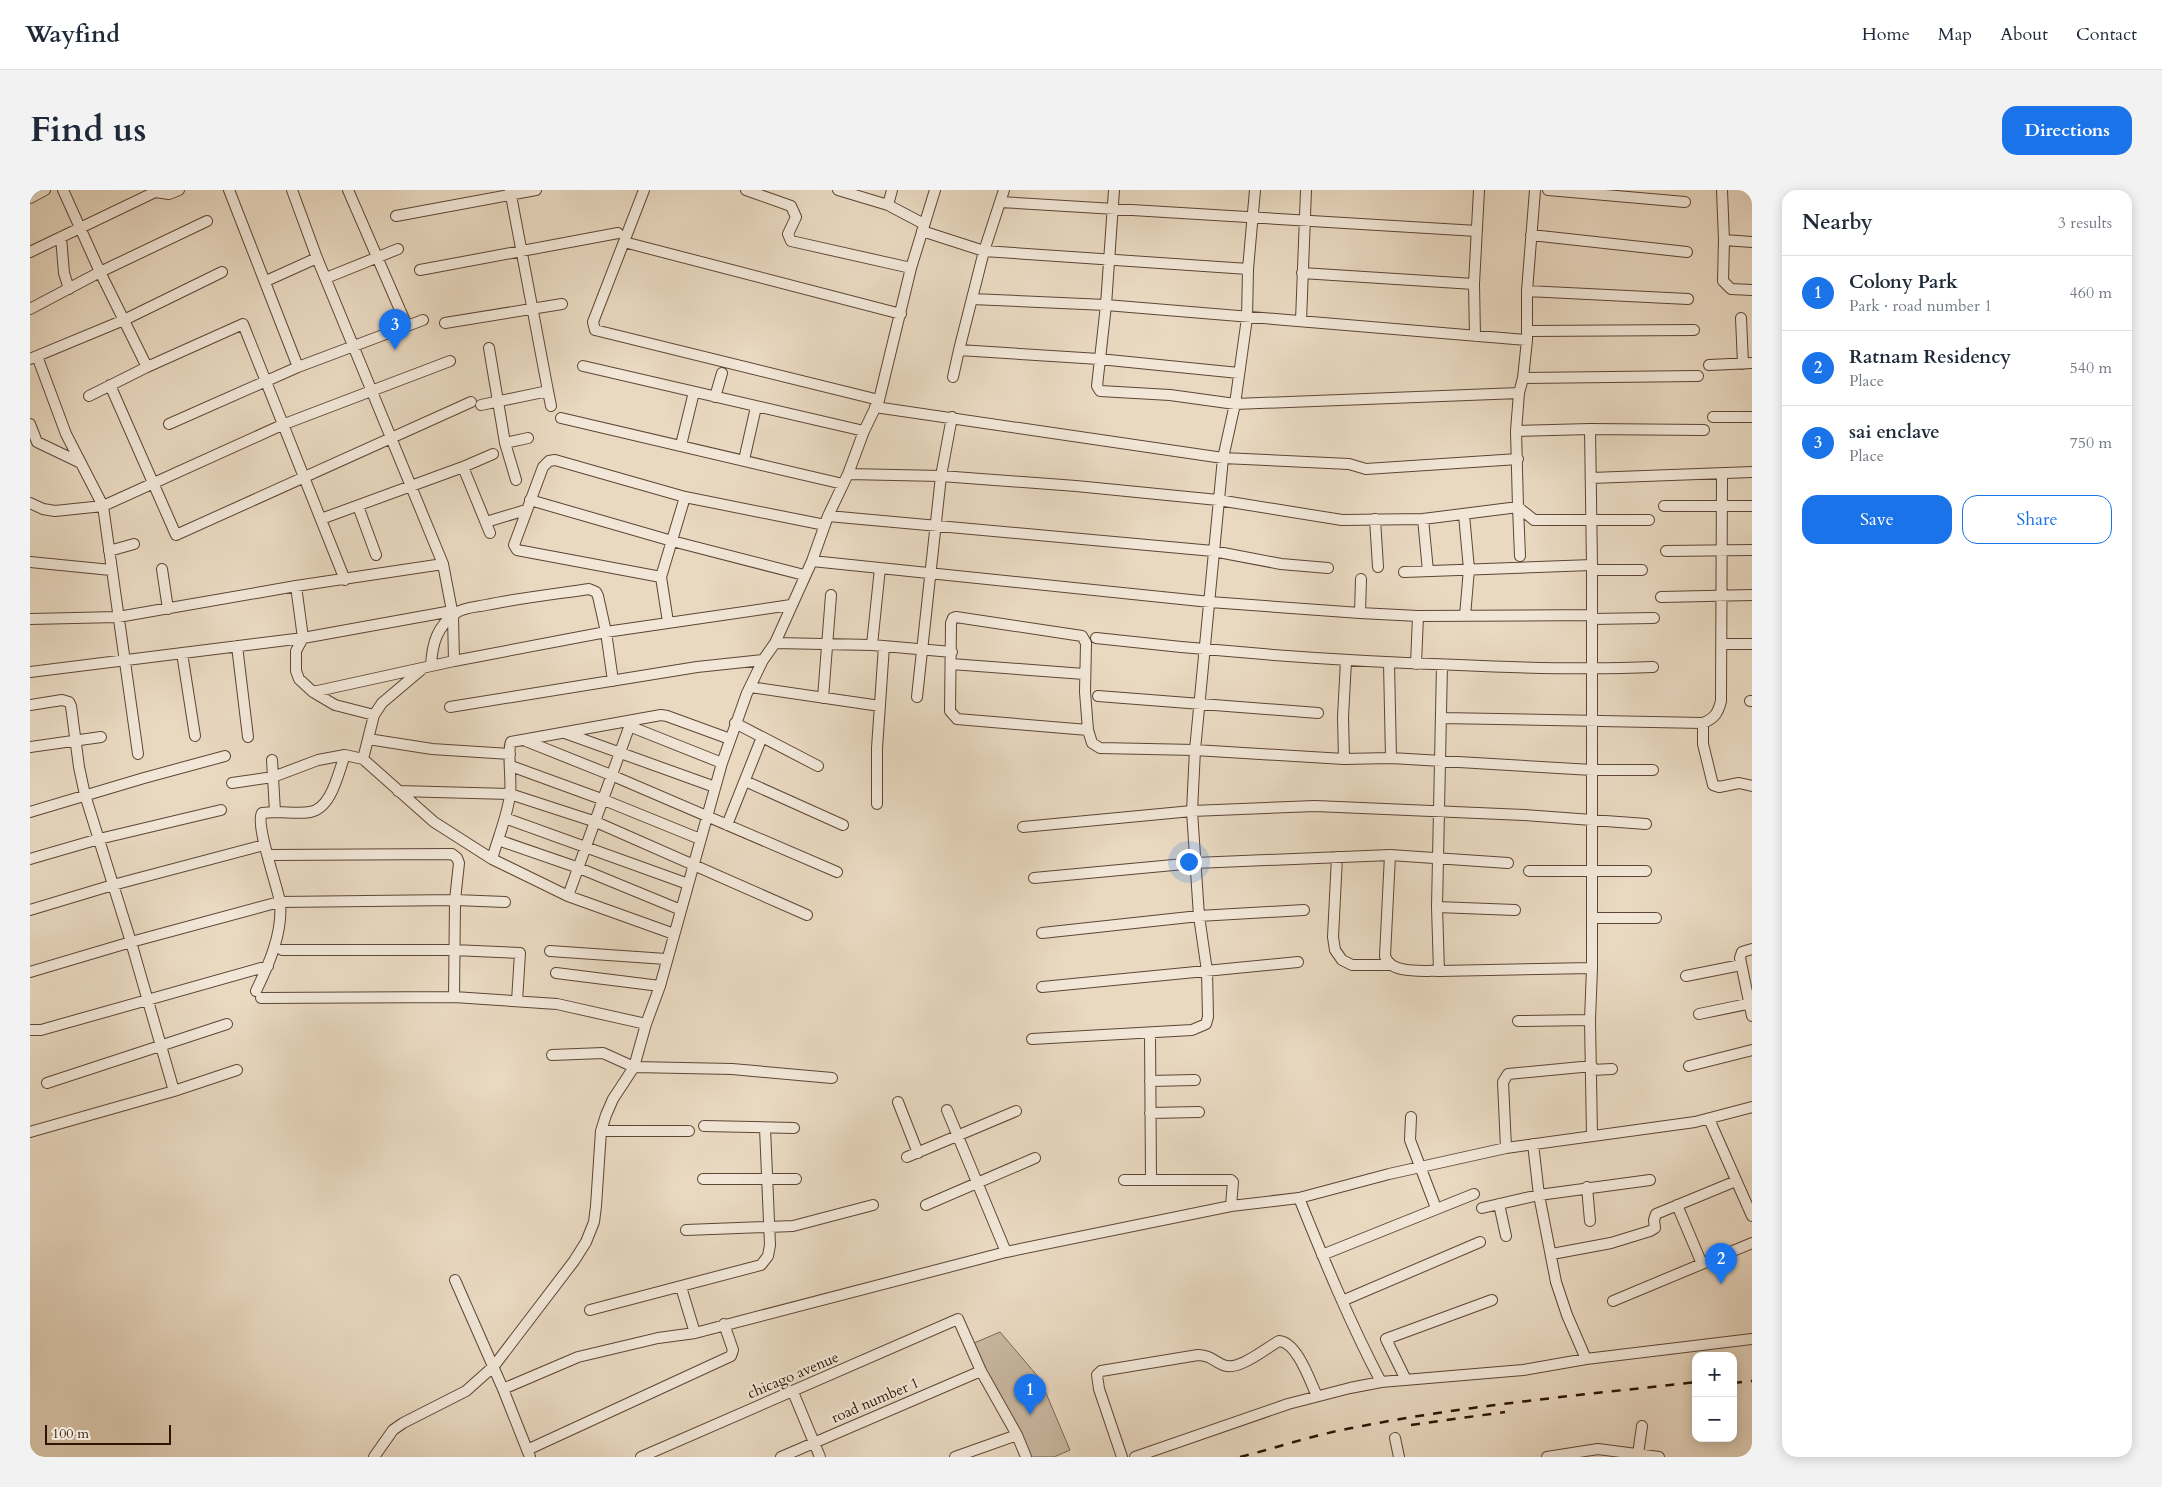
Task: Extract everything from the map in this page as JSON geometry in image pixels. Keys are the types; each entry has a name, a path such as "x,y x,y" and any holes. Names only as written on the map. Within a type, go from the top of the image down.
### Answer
{"street":[{"path":"30,198 45,190"},
{"path":"63,190 100,272 147,367"},
{"path":"30,252 154,192 169,194 179,190"},
{"path":"229,190 298,367"},
{"path":"292,190 443,564 452,614 454,661"},
{"path":"348,190 407,326"},
{"path":"396,216 511,192 536,190"},
{"path":"644,190 621,238 593,322 595,330 877,403 1223,458 1349,464 1366,469 1518,459"},
{"path":"746,190 791,206 796,217 788,234 791,241 911,268"},
{"path":"838,190 888,205 923,228 984,251 1248,269"},
{"path":"888,205 892,190"},
{"path":"374,1457 394,1430 403,1423 466,1391 494,1366 574,1261 586,1242 594,1222 601,1130 613,1099 634,1068 646,1024 660,986 692,866 735,723 750,687 763,660 775,643 804,575 812,561 826,520 848,474 877,403 901,314 911,268 935,190"},
{"path":"953,377 984,251 1004,190"},
{"path":"1114,190 1106,306 1097,386 1102,392 1170,395 1235,404 1519,392"},
{"path":"1032,1039 1150,1034 1192,1030 1206,1024 1208,1017 1207,971 1199,916 1192,811 1195,750 1223,458 1235,404 1247,318 1248,269 1255,190"},
{"path":"1301,321 1306,190"},
{"path":"1475,336 1474,284 1479,190"},
{"path":"1520,556 1516,431 1519,392 1523,378 1528,336 1527,290 1534,190"},
{"path":"1548,190 1685,202"},
{"path":"1722,190 1723,281 1731,289 1752,290"},
{"path":"511,192 551,406"},
{"path":"1000,202 1477,231"},
{"path":"30,310 100,272 207,221"},
{"path":"1530,235 1688,252"},
{"path":"61,237 64,273 69,289"},
{"path":"420,270 522,252 621,238 901,314"},
{"path":"1724,240 1752,242"},
{"path":"326,278 398,250"},
{"path":"266,281 318,258"},
{"path":"138,754 102,506 66,434 34,358 124,320 222,272"},
{"path":"1302,273 1474,284"},
{"path":"1527,290 1688,299"},
{"path":"972,299 1106,306 1475,336 1694,330"},
{"path":"444,323 562,304"},
{"path":"1708,365 1748,364 1742,318"},
{"path":"169,424 266,383 298,367 423,320"},
{"path":"89,396 147,367 243,324 345,580"},
{"path":"489,348 505,443 516,480"},
{"path":"959,350 1099,359 1239,373"},
{"path":"30,503 43,509 55,511 102,506 282,425 450,361"},
{"path":"582,366 864,431"},
{"path":"715,397 722,373"},
{"path":"1523,378 1698,376"},
{"path":"110,386 176,535 391,438 476,403 498,402 548,392"},
{"path":"681,445 694,392"},
{"path":"744,460 756,407"},
{"path":"917,697 929,572 941,476 952,416"},
{"path":"1713,417 1752,417"},
{"path":"562,418 843,484"},
{"path":"30,424 34,441 81,463"},
{"path":"1516,431 1590,429 1704,430"},
{"path":"1590,429 1592,567 1592,968 1590,1020 1592,1136"},
{"path":"505,443 528,438"},
{"path":"321,519 463,467 492,454"},
{"path":"661,577 517,550 514,541 543,467 549,461 555,460 685,497 826,520 936,524 1214,551 1281,564 1328,568"},
{"path":"463,467 490,534"},
{"path":"1591,478 1752,472"},
{"path":"848,474 941,476 1218,500 1342,520 1423,519 1518,507 1534,520 1649,520"},
{"path":"1441,718 1703,723 1711,720 1718,713 1720,707 1723,596 1722,474"},
{"path":"668,622 661,577 685,497"},
{"path":"530,500 672,541 804,575"},
{"path":"358,506 376,555"},
{"path":"1664,506 1752,506"},
{"path":"486,522 526,510"},
{"path":"1464,515 1469,569 1465,616"},
{"path":"1375,519 1378,567"},
{"path":"1423,519 1428,571"},
{"path":"109,551 134,544"},
{"path":"1666,551 1752,550"},
{"path":"812,561 1210,602 1360,613 1418,616 1654,618"},
{"path":"30,562 111,570"},
{"path":"30,619 118,617 296,586 443,564"},
{"path":"1404,572 1592,567 1642,570"},
{"path":"872,645 880,568"},
{"path":"162,569 168,609"},
{"path":"1360,613 1361,579"},
{"path":"296,586 303,638 296,651 296,671 299,679 314,692 335,705 374,715"},
{"path":"30,672 303,638 452,614 466,609 589,589 596,592 598,596 606,632 613,681"},
{"path":"823,698 831,595"},
{"path":"1661,597 1752,595"},
{"path":"314,692 454,661 606,632 791,605"},
{"path":"362,759 374,715 382,703 428,667 437,633 452,614"},
{"path":"1416,664 1418,616"},
{"path":"1088,730 957,719 950,711 951,623 953,618 1080,635 1086,642 1084,674 1088,730 1092,743 1100,748 1195,750 1344,759 1391,758 1592,770 1653,770"},
{"path":"1096,638 1206,650 1346,661 1592,670 1653,667"},
{"path":"775,643 872,645 952,652"},
{"path":"1722,644 1752,644"},
{"path":"237,646 248,737"},
{"path":"877,804 877,748 884,646"},
{"path":"182,653 195,736"},
{"path":"450,707 697,667 763,660"},
{"path":"1344,759 1343,716 1346,661"},
{"path":"1389,663 1391,758"},
{"path":"951,664 1084,674"},
{"path":"1440,971 1438,858 1442,665"},
{"path":"750,687 880,706"},
{"path":"1098,696 1318,714"},
{"path":"30,705 62,700 68,702 71,706 75,742 85,795 131,942 174,1091"},
{"path":"492,859 505,818 510,794 511,742 630,724 667,716 730,739"},
{"path":"735,723 818,766"},
{"path":"1703,723 1703,744 1713,785 1719,787 1739,783 1752,786"},
{"path":"568,896 580,868 630,724"},
{"path":"630,724 722,763"},
{"path":"564,733 715,787"},
{"path":"30,747 101,737"},
{"path":"727,825 762,737"},
{"path":"368,739 432,749 510,754"},
{"path":"525,741 611,775 837,872"},
{"path":"345,755 329,798 319,809 302,813 262,813 260,816 264,845 269,855 280,902 279,928 259,994 454,996 557,1004 646,1024"},
{"path":"232,783 273,777 304,764 345,755 362,759 434,822 492,859 568,896 674,934"},
{"path":"30,812 225,756"},
{"path":"272,760 275,812"},
{"path":"511,766 604,800 700,839"},
{"path":"745,781 843,825"},
{"path":"398,791 510,794 596,822 807,916"},
{"path":"1023,827 1192,811 1315,806 1524,815 1646,824"},
{"path":"30,859 220,810"},
{"path":"505,818 586,849 688,884"},
{"path":"498,840 580,868 681,910"},
{"path":"30,910 113,885 264,845"},
{"path":"269,855 452,854 459,863 453,950 454,996"},
{"path":"1034,878 1195,863 1390,855 1508,863"},
{"path":"1390,855 1385,956 1390,965 1396,969 1440,971 1592,968"},
{"path":"1337,857 1333,937 1335,950 1342,960 1352,965 1390,965"},
{"path":"1530,871 1646,871"},
{"path":"30,972 131,942 280,902 455,900 505,902"},
{"path":"1438,907 1515,910"},
{"path":"1042,933 1199,916 1304,910"},
{"path":"1592,918 1656,918"},
{"path":"1752,948 1742,952 1741,965 1751,1003 1752,1016"},
{"path":"282,950 453,950 520,953 517,1001"},
{"path":"550,951 666,958"},
{"path":"1042,987 1298,962"},
{"path":"1686,976 1741,965"},
{"path":"30,1030 41,1030 268,966"},
{"path":"556,973 660,986"},
{"path":"1699,1014 1751,1003"},
{"path":"1518,1021 1590,1020"},
{"path":"48,1083 227,1024"},
{"path":"1150,1034 1152,1179"},
{"path":"1689,1066 1752,1050"},
{"path":"552,1055 603,1053 634,1068 732,1070 832,1078"},
{"path":"1506,1148 1503,1082 1508,1074 1592,1068 1612,1069"},
{"path":"30,1132 174,1091 237,1070"},
{"path":"1150,1080 1195,1080"},
{"path":"898,1102 918,1153"},
{"path":"503,1390 578,1357 658,1338 694,1333 1006,1252 1231,1206 1299,1198 1506,1148 1709,1119 1752,1107"},
{"path":"947,1110 1006,1252"},
{"path":"907,1157 1016,1111"},
{"path":"1150,1113 1198,1112"},
{"path":"1411,1117 1410,1140 1436,1208"},
{"path":"1709,1119 1752,1216"},
{"path":"704,1126 794,1128"},
{"path":"590,1310 760,1265 769,1251 770,1228 765,1128"},
{"path":"601,1130 689,1131"},
{"path":"1533,1144 1540,1194 1559,1294 1586,1359"},
{"path":"926,1205 1035,1158"},
{"path":"703,1179 796,1179"},
{"path":"1124,1180 1231,1180 1233,1182 1231,1206"},
{"path":"1482,1208 1540,1194 1650,1180"},
{"path":"1552,1254 1611,1243 1650,1232 1654,1228 1656,1214 1736,1181"},
{"path":"1587,1187 1590,1221"},
{"path":"1322,1255 1474,1194"},
{"path":"1299,1198 1342,1301 1381,1382"},
{"path":"1499,1204 1506,1236"},
{"path":"686,1230 770,1228 813,1222 873,1205"},
{"path":"1677,1205 1702,1264"},
{"path":"1342,1301 1480,1242"},
{"path":"1613,1301 1752,1243"},
{"path":"455,1280 494,1366 529,1454 731,1356 733,1350 724,1324"},
{"path":"681,1287 694,1333"},
{"path":"1406,1380 1386,1339 1492,1300"},
{"name":"chicago avenue","path":"641,1457 958,1319 981,1370"},
{"path":"1135,1457 1198,1433 1317,1396 1381,1382 1523,1370 1586,1359 1752,1340"},
{"path":"1122,1457 1098,1389 1097,1374 1101,1371 1198,1355 1209,1356 1224,1366 1236,1365 1279,1341 1283,1341 1293,1347 1317,1396"},
{"path":"981,1370 1017,1435 1026,1457"},
{"name":"road number 1","path":"781,1457 981,1370"},
{"path":"793,1392 820,1457"},
{"path":"1642,1426 1642,1455"},
{"path":"955,1457 1017,1435"},
{"path":"1395,1438 1399,1457"},
{"path":"1547,1457 1598,1449 1659,1457"}],"shaded area":[{"path":"1000,1332 1040,1379 1070,1450 1054,1457 1024,1457 974,1343"}],"railway":[{"path":"1737,1383 1752,1381"},
{"path":"1240,1457 1327,1433 1399,1419 1526,1401 1692,1382"},
{"path":"1411,1425 1505,1412"}],"place":[{"name":"sai enclave","path":"395,350"},
{"name":"Ratnam Residency","path":"1721,1284"},
{"name":"Colony Park","path":"1030,1415"}]}
